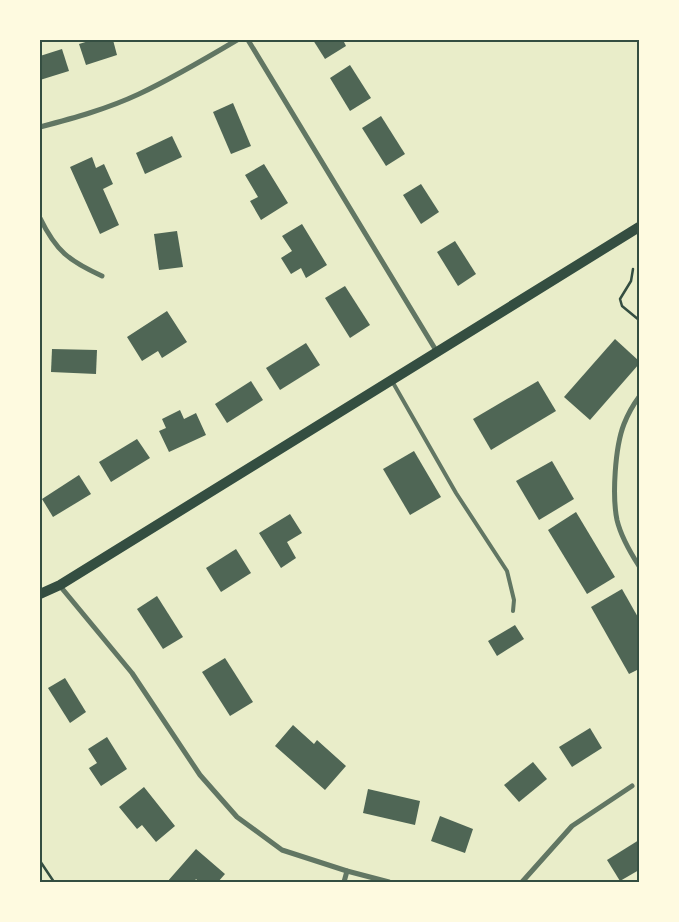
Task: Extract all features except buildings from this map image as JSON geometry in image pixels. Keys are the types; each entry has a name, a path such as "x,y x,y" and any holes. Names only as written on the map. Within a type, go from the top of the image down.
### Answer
{"main road":[{"path":"40,594 60,585 639,227"}],"street":[{"path":"40,126 83,116 137,95 172,78 237,40"},
{"path":"248,40 437,353"},
{"path":"40,218 60,250 79,266 102,276"},
{"path":"639,397 630,410 623,426 614,492 617,521 622,536 639,566"},
{"path":"60,585 132,672 200,775 237,817 282,850 389,882"},
{"path":"522,882 572,826 632,786"},
{"path":"344,882 347,871"}],"lane":[{"path":"392,381 456,493 507,572 514,600 513,611"}],"path":[{"path":"633,269 631,280 620,299 622,306 639,320"},
{"path":"40,861 54,882"}]}
